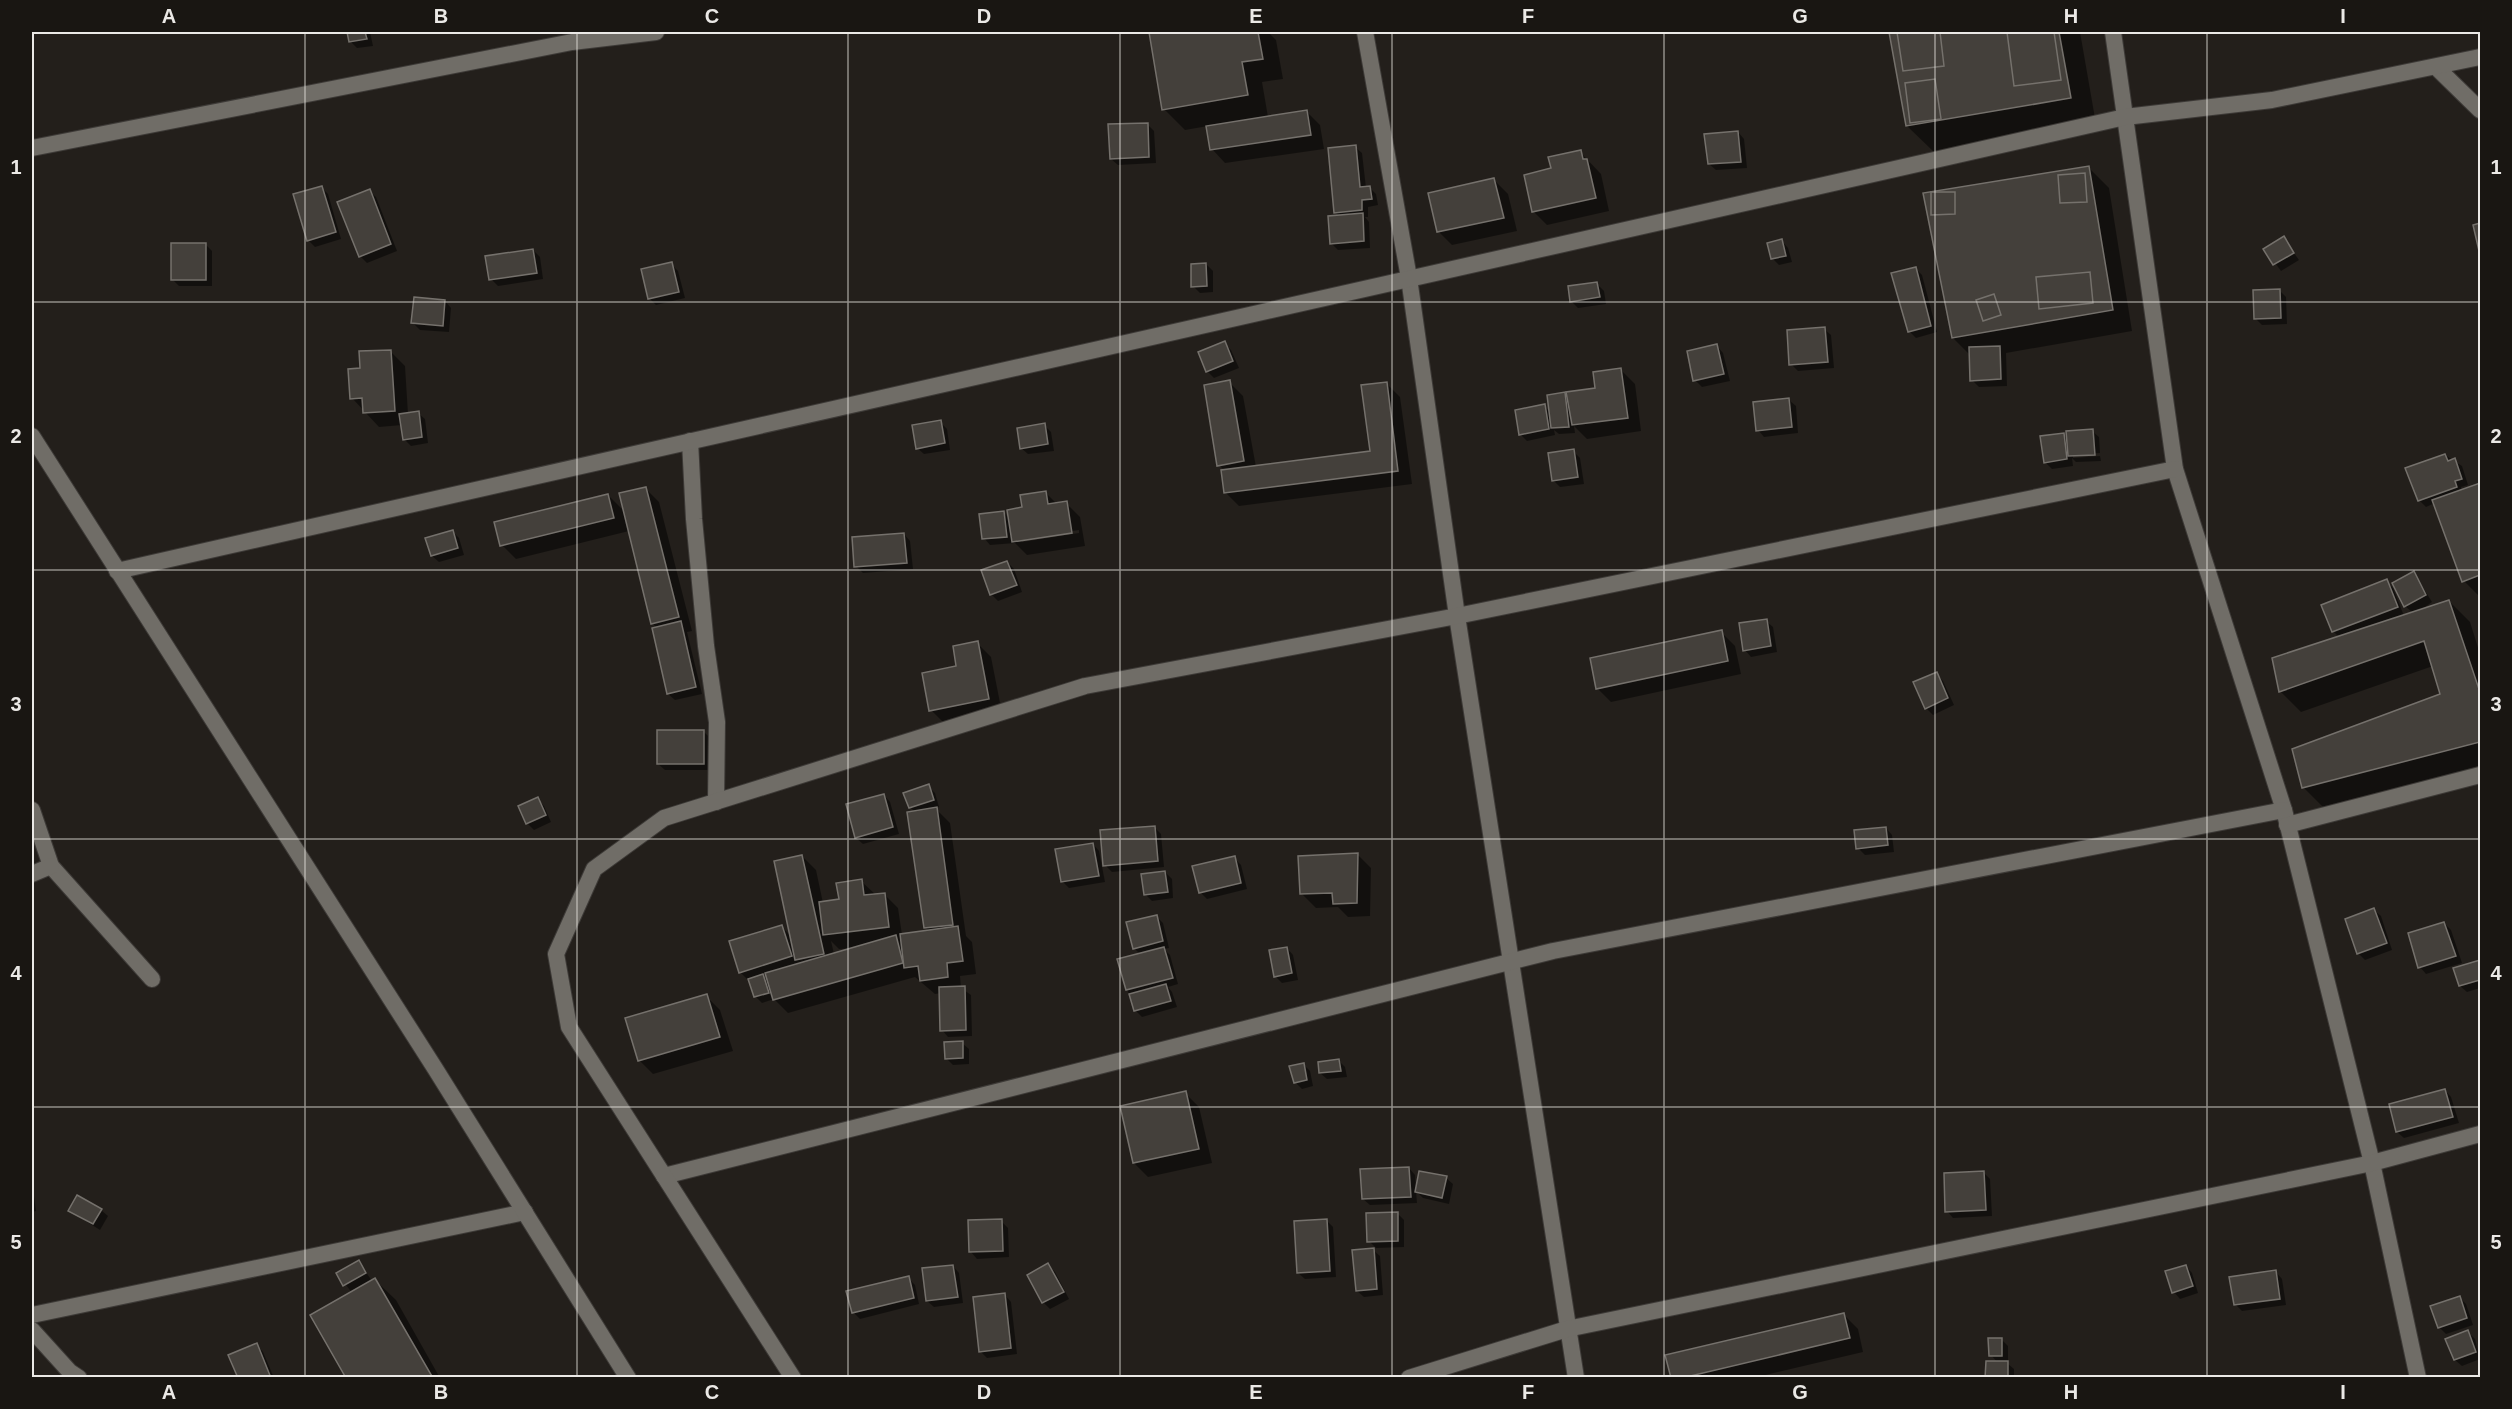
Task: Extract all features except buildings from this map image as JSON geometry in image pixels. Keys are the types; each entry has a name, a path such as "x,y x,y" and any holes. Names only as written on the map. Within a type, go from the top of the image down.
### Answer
{"street":[{"path":"32,148 571,37 656,32"},
{"path":"1365,32 1409,278 1457,616 1576,1377"},
{"path":"2113,32 2175,469 2285,818 2372,1163 2418,1377"},
{"path":"117,571 2125,117 2272,100 2481,57"},
{"path":"2436,67 2481,110"},
{"path":"32,436 628,1377"},
{"path":"690,441 695,531 706,646 717,722 716,802"},
{"path":"793,1377 569,1027 556,954 594,869 664,818 1085,686 1457,616 2175,469"},
{"path":"664,1176 1512,961 2285,818 2481,775"},
{"path":"32,810 51,866 152,978"},
{"path":"32,873 51,866"},
{"path":"1409,1377 1567,1329 2372,1163 2481,1134"},
{"path":"32,1315 525,1212"},
{"path":"32,1330 70,1372 79,1377"}]}
